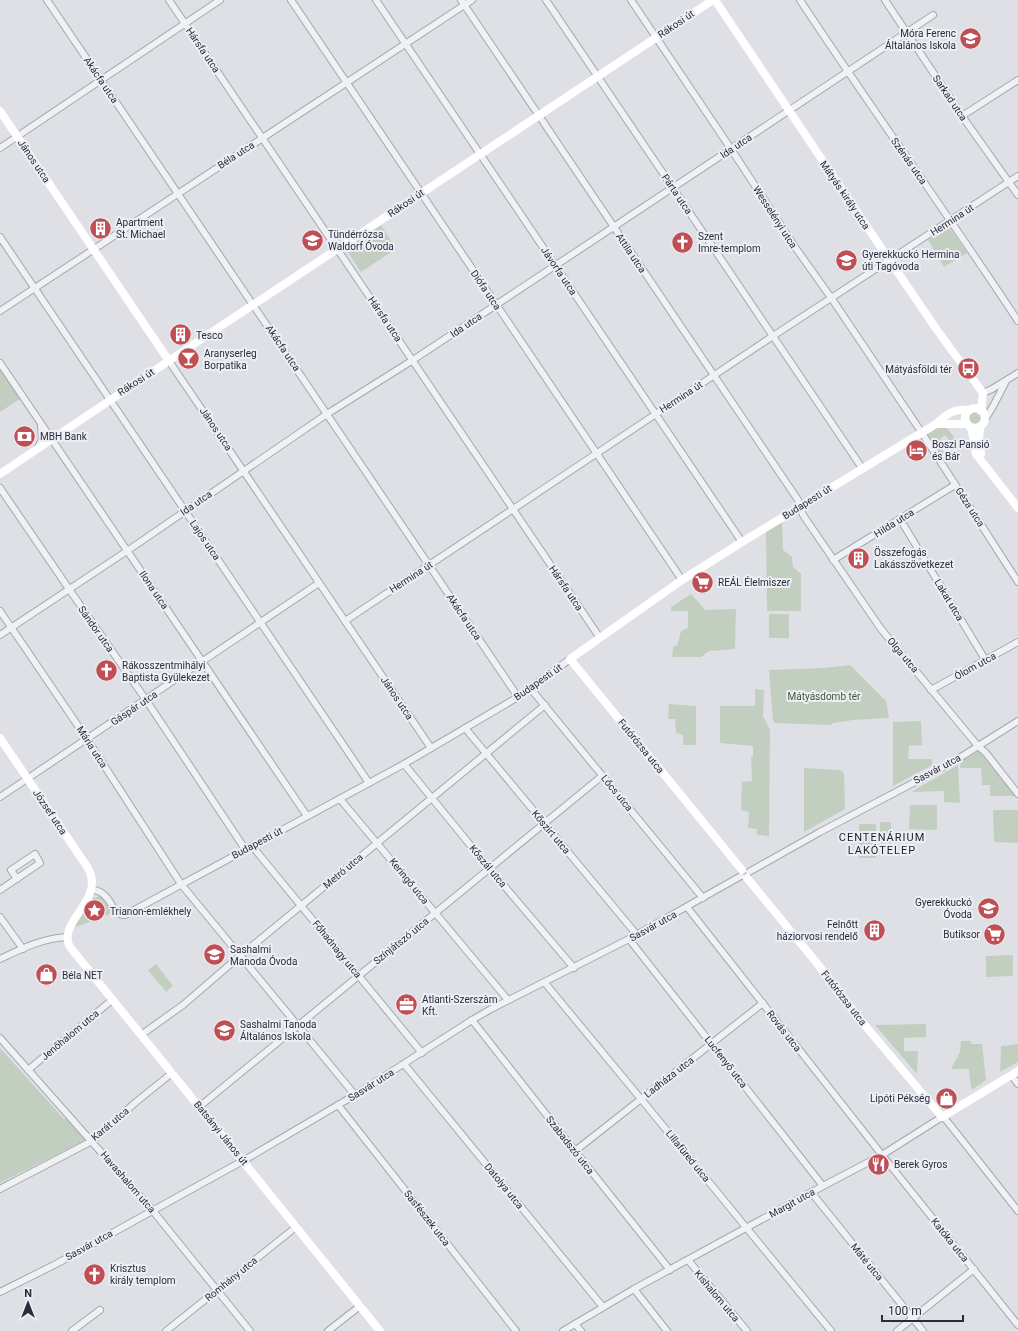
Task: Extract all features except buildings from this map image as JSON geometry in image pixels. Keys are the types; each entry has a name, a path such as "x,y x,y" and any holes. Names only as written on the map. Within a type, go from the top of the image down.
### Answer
{"street":[{"name":"Akácfa utca","path":"47,0 518,697"},
{"name":"Hársfa utca","path":"169,0 600,638"},
{"path":"0,148 220,0"},
{"name":"Diófa utca","path":"291,0 682,580"},
{"name":"Jávorfa utca","path":"376,0 742,542"},
{"name":"Béla utca","path":"0,311 346,82 406,44 463,2 472,0"},
{"name":"Párta utca","path":"546,0 862,468"},
{"name":"Wesselényi utca","path":"631,0 732,149 795,247 832,299 921,432"},
{"name":"Rákosi út","path":"0,474 253,304 714,0"},
{"name":"Mátyás király utca","path":"714,0 890,261 980,391"},
{"name":"Szénás utca","path":"800,0 847,72 958,231 1018,321"},
{"name":"Sarkad utca","path":"885,0 962,116 1018,195"},
{"name":"Attila utca","path":"463,2 798,500 800,507"},
{"name":"Ida utca","path":"0,634 327,414 413,360 933,15"},
{"path":"962,116 1018,80"},
{"name":"János utca","path":"0,111 431,748"},
{"name":"Hermina út","path":"344,621 773,336 832,299 1018,176"},
{"name":"Lajos utca","path":"0,237 370,783"},
{"name":"Ilona utca","path":"0,363 307,816"},
{"path":"979,459 981,454 979,439 980,427 983,424 978,412 977,401 980,391 992,390 1018,373"},
{"path":"1006,380 994,407 966,415 976,454 1018,508"},
{"name":"Budapesti út","path":"91,890 103,894 116,913 125,916 181,884 370,783 518,697 682,580 862,468 936,424 954,410 978,412"},
{"path":"36,450 42,440 41,422"},
{"name":"Budapesti út","path":"936,424 969,426"},
{"path":"969,426 976,428 980,427"},
{"name":"Géza utca","path":"921,432 1018,582"},
{"name":"Hilda utca","path":"833,560 955,485"},
{"name":"Sándor utca","path":"0,488 68,589 146,700 246,850"},
{"name":"Olga utca","path":"800,507 803,515 881,629 978,746 986,753 1018,794"},
{"name":"Lakat utca","path":"900,519 986,661"},
{"name":"Gáspár utca","path":"0,797 319,583"},
{"name":"Mária utca","path":"0,611 87,740 181,884 355,1095"},
{"name":"Ólom utca","path":"931,690 1018,642"},
{"name":"Futórózsa utca","path":"570,659 816,962 857,1016 943,1116 1018,1211"},
{"name":"Lőcs utca","path":"531,689 703,898"},
{"name":"Metró utca","path":"141,1035 183,1005 377,842 545,705"},
{"name":"Sasvár utca","path":"0,1292 58,1263 243,1160 355,1095 472,1020 508,1000 545,983 637,935 820,832 953,762 1018,721"},
{"name":"Kőszirt utca","path":"465,728 637,935"},
{"name":"József utca","path":"0,738 88,868 92,878 91,890"},
{"name":"Kőszál utca","path":"404,764 489,868 574,968"},
{"name":"Színjátszó utca","path":"199,1107 602,776"},
{"name":"Keringő utca","path":"340,799 508,1000"},
{"name":"Főhadnagy utca","path":"252,846 422,1052"},
{"path":"0,890 17,879 40,863 35,854 12,870 17,879"},
{"path":"0,959 54,937 67,935 91,890"},
{"name":"Rovás utca","path":"687,906 882,1155"},
{"path":"0,917 23,949"},
{"name":"Batsányi János út","path":"67,935 67,942 70,947 380,1331"},
{"name":"Lucfenyő utca","path":"629,939 823,1186"},
{"name":"Lillafüred utca","path":"545,983 830,1331"},
{"name":"Jenőhalom utca","path":"28,1070 112,1000"},
{"name":"Ladháza utca","path":"575,1151 763,1003"},
{"name":"Szabadszó utca","path":"472,1020 670,1270"},
{"name":"Havashalom utca","path":"0,1038 153,1211 250,1331"},
{"name":"Datolya utca","path":"404,1064 603,1308"},
{"name":"Karát utca","path":"0,1189 92,1141 136,1102 172,1073"},
{"path":"1015,1073 1018,1084"},
{"name":"Margit utca","path":"563,1331 634,1289 882,1155 1015,1073"},
{"name":"Sasfészek utca","path":"338,1105 516,1331"},
{"name":"Katóka utca","path":"882,1155 1018,1325"},
{"name":"Máté utca","path":"811,1192 923,1331"},
{"name":"Romhány utca","path":"166,1331 296,1227"},
{"name":"Kishalom utca","path":"688,1260 747,1331"},
{"path":"897,1331 974,1269"},
{"path":"634,1289 667,1331"},
{"path":"328,1331 360,1306"},
{"path":"72,1331 100,1310"},
{"path":"575,1324 581,1331"}],"green space":[{"path":"381,225 396,249 361,272 345,248"},
{"path":"949,227 967,253 944,267 928,240"},
{"path":"0,370 20,399 0,412"},
{"path":"973,413 977,413 979,414 979,422 973,423 970,420 970,416"},
{"path":"945,426 955,438 957,444 955,446 948,447 946,442 949,440 945,435 940,439 947,447 942,450 944,453 940,453 937,452 926,436 926,431"},
{"path":"782,522 783,550 792,557 793,567 801,574 801,611 767,611 766,532"},
{"path":"691,594 705,610 736,609 735,649 709,651 701,657 672,657 673,647 678,643 681,631 688,628 688,611 671,611 671,607"},
{"path":"769,614 789,614 789,638 769,638"},
{"name":"Mátyásdomb tér","path":"850,665 886,701 889,718 853,720 833,723 830,725 775,723 773,720 769,670 823,668"},
{"path":"755,689 764,690 763,716 770,730 769,836 757,835 757,829 748,828 749,812 741,810 742,782 752,781 751,757 753,757 753,746 720,743 720,706 755,706"},
{"path":"669,704 696,706 696,745 683,745 683,735 676,733 675,719 668,719"},
{"path":"921,721 922,745 909,746 908,759 932,759 932,765 893,786 893,722"},
{"path":"979,751 1015,796 990,796 990,785 982,785 981,768 960,768 961,761"},
{"path":"958,765 960,803 944,802 944,791 911,792"},
{"path":"804,768 840,770 844,773 845,809 804,832"},
{"path":"910,805 937,805 937,830 909,829"},
{"path":"993,810 1018,810 1018,843 994,842"},
{"path":"880,822 891,822 891,843 880,843"},
{"path":"859,824 876,824 876,858 859,858"},
{"path":"99,896 106,901 111,911 110,914 73,928 90,900"},
{"path":"1013,955 1013,976 986,977 986,956"},
{"path":"156,964 173,986 166,992 148,970"},
{"path":"926,1024 926,1037 904,1038 904,1051 918,1051 917,1074 875,1025"},
{"path":"961,1041 971,1041 971,1044 982,1044 986,1080 972,1090 969,1069 951,1069 960,1052"},
{"path":"1018,1044 1018,1062 1000,1072 1001,1046"},
{"path":"0,1048 64,1119 67,1117 88,1139 0,1183"}],"waterway":[{"path":"0,1185 17,1177"}],"place":[{"name":"Móra Ferenc Általános Iskola","path":"971,39"},
{"name":"Apartment St. Michael","path":"100,228"},
{"name":"Tündérrózsa Waldorf Óvoda","path":"312,240"},
{"name":"Szent Imre-templom","path":"682,242"},
{"name":"Gyerekkuckó Hermina úti Tagóvoda","path":"847,260"},
{"name":"Tesco","path":"181,335"},
{"name":"Aranyserleg Borpatika","path":"189,359"},
{"name":"Mátyásföldi tér","path":"968,369"},
{"name":"MBH Bank","path":"25,436"},
{"name":"Boszi Pansió és Bár","path":"917,450"},
{"name":"Összefogás Lakásszövetkezet","path":"858,558"},
{"name":"REÁL Élelmiszer","path":"702,582"},
{"name":"Rákosszentmihályi Baptista Gyülekezet","path":"107,671"},
{"name":"Gyerekkuckó Óvoda","path":"988,908"},
{"name":"Trianon-emlékhely","path":"95,911"},
{"name":"Felnőtt háziorvosi rendelő","path":"874,930"},
{"name":"Butiksor","path":"995,934"},
{"name":"Sashalmi Manoda Óvoda","path":"214,955"},
{"name":"Béla NET","path":"47,975"},
{"name":"Atlanti-Szerszàm Kft.","path":"406,1005"},
{"name":"Sashalmi Tanoda Általános Iskola","path":"224,1030"},
{"name":"Lipóti Pékség","path":"946,1098"},
{"name":"Berek Gyros","path":"878,1164"},
{"name":"Krisztus király templom","path":"94,1274"}],"district":[{"name":"CENTENÁRIUM LAKÓTELEP","path":"882,843"}]}
